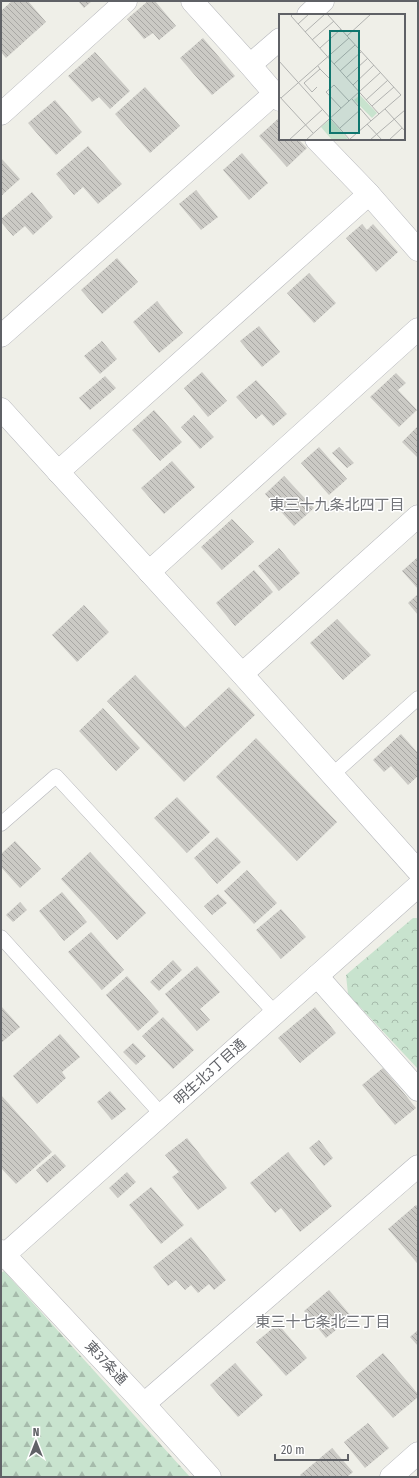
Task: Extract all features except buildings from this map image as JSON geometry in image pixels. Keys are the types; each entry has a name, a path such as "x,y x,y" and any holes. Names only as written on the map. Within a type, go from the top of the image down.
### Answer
{"street":[{"path":"1,114 126,1"},
{"path":"1,336 277,97 192,1"},
{"path":"309,14 323,1"},
{"path":"250,65 279,40"},
{"path":"317,140 369,194 418,250"},
{"path":"58,472 369,194"},
{"path":"149,572 418,329"},
{"path":"1,409 242,674 418,871"},
{"path":"242,674 418,516"},
{"name":"明生北3丁目通","path":"2,1255 162,1115 418,886"},
{"path":"317,976 418,1090"},
{"path":"144,1404 418,1166"},
{"name":"東37条通","path":"2,1255 144,1404 210,1477"},
{"path":"391,1477 418,1453"}],"lane":[{"path":"332,775 418,698"},
{"path":"1,824 56,776 276,1013"},
{"path":"1,937 162,1115"}],"green space":[{"path":"413,918 418,918 418,1069 348,994 346,975"},
{"path":"4,1271 190,1477 1,1477 1,1273"}],"district":[{"name":"東三十九条北四丁目","path":"337,505"},
{"name":"東三十七条北三丁目","path":"323,1322"}]}
